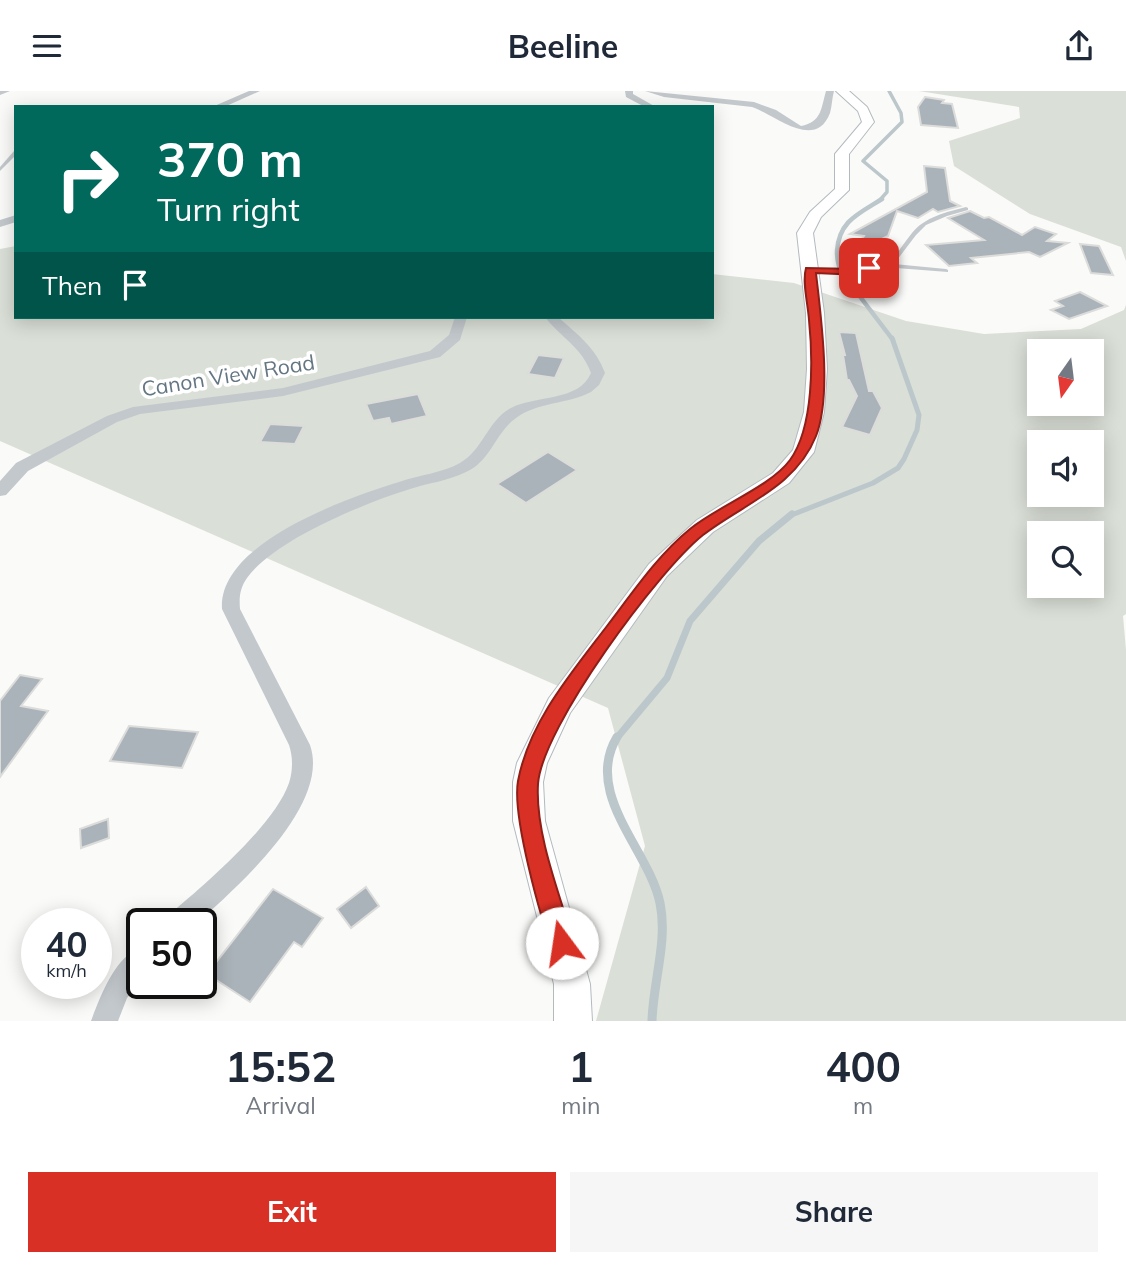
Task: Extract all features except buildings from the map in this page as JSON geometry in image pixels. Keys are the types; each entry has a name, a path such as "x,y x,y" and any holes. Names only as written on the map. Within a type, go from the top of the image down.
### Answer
{"main road":[{"path":"573,1021 572,984 529,821 528,782 532,762 559,706 658,570 705,526 781,478 803,452 814,412 817,369 816,270 805,242 807,228 814,215 842,190 842,154 868,122 863,110 842,91"}],"street":[{"path":"0,93 6,91"},
{"path":"220,105 256,91"},
{"path":"629,91 629,95 648,105"},
{"path":"649,91 757,105 776,112 792,126 807,128 828,110 830,91"},
{"name":"Canon View Road","path":"0,491 22,467 112,419 161,406 283,392 435,354 455,337 460,319"},
{"path":"196,908 281,818 296,795 303,771 301,749 259,661 231,616 231,596 240,575 266,550 302,531 384,492 467,465 485,450 498,425 513,412 578,394 591,387 598,373 592,357 575,337 553,319"},
{"path":"104,1021 118,989 126,979"}],"lane":[{"path":"0,170 14,154"},
{"path":"889,266 900,256 916,230 939,218 966,209"},
{"path":"816,270 846,272 889,266 946,271"}],"shaded area":[{"path":"919,91 1126,91 1126,261 1121,247 1030,214 954,166 949,141 1020,118 1019,107"},
{"path":"14,246 14,319 714,319 714,274 794,283 906,321 984,334 1081,329 1124,310 1126,305 1126,614 1123,616 1126,650 1126,1021 596,1021 645,846 608,708 0,441 0,249"}],"waterway":[{"path":"879,201 887,192 887,181 863,161 902,122 901,113 889,91"},
{"path":"879,201 846,225 839,241 837,257 842,273 892,339"},
{"path":"790,516 873,483 898,468 904,459 917,430 919,415 892,339"},
{"path":"616,738 667,678 690,621 759,541 790,516"},
{"path":"616,738 609,758 608,780 613,801 654,883 662,917 652,1021"}],"route":[{"path":"562,943 529,821 528,782 532,762 550,720 658,570 695,534 728,509 781,478 797,461 810,434 816,397 817,335 810,270 859,272 869,268"}]}
